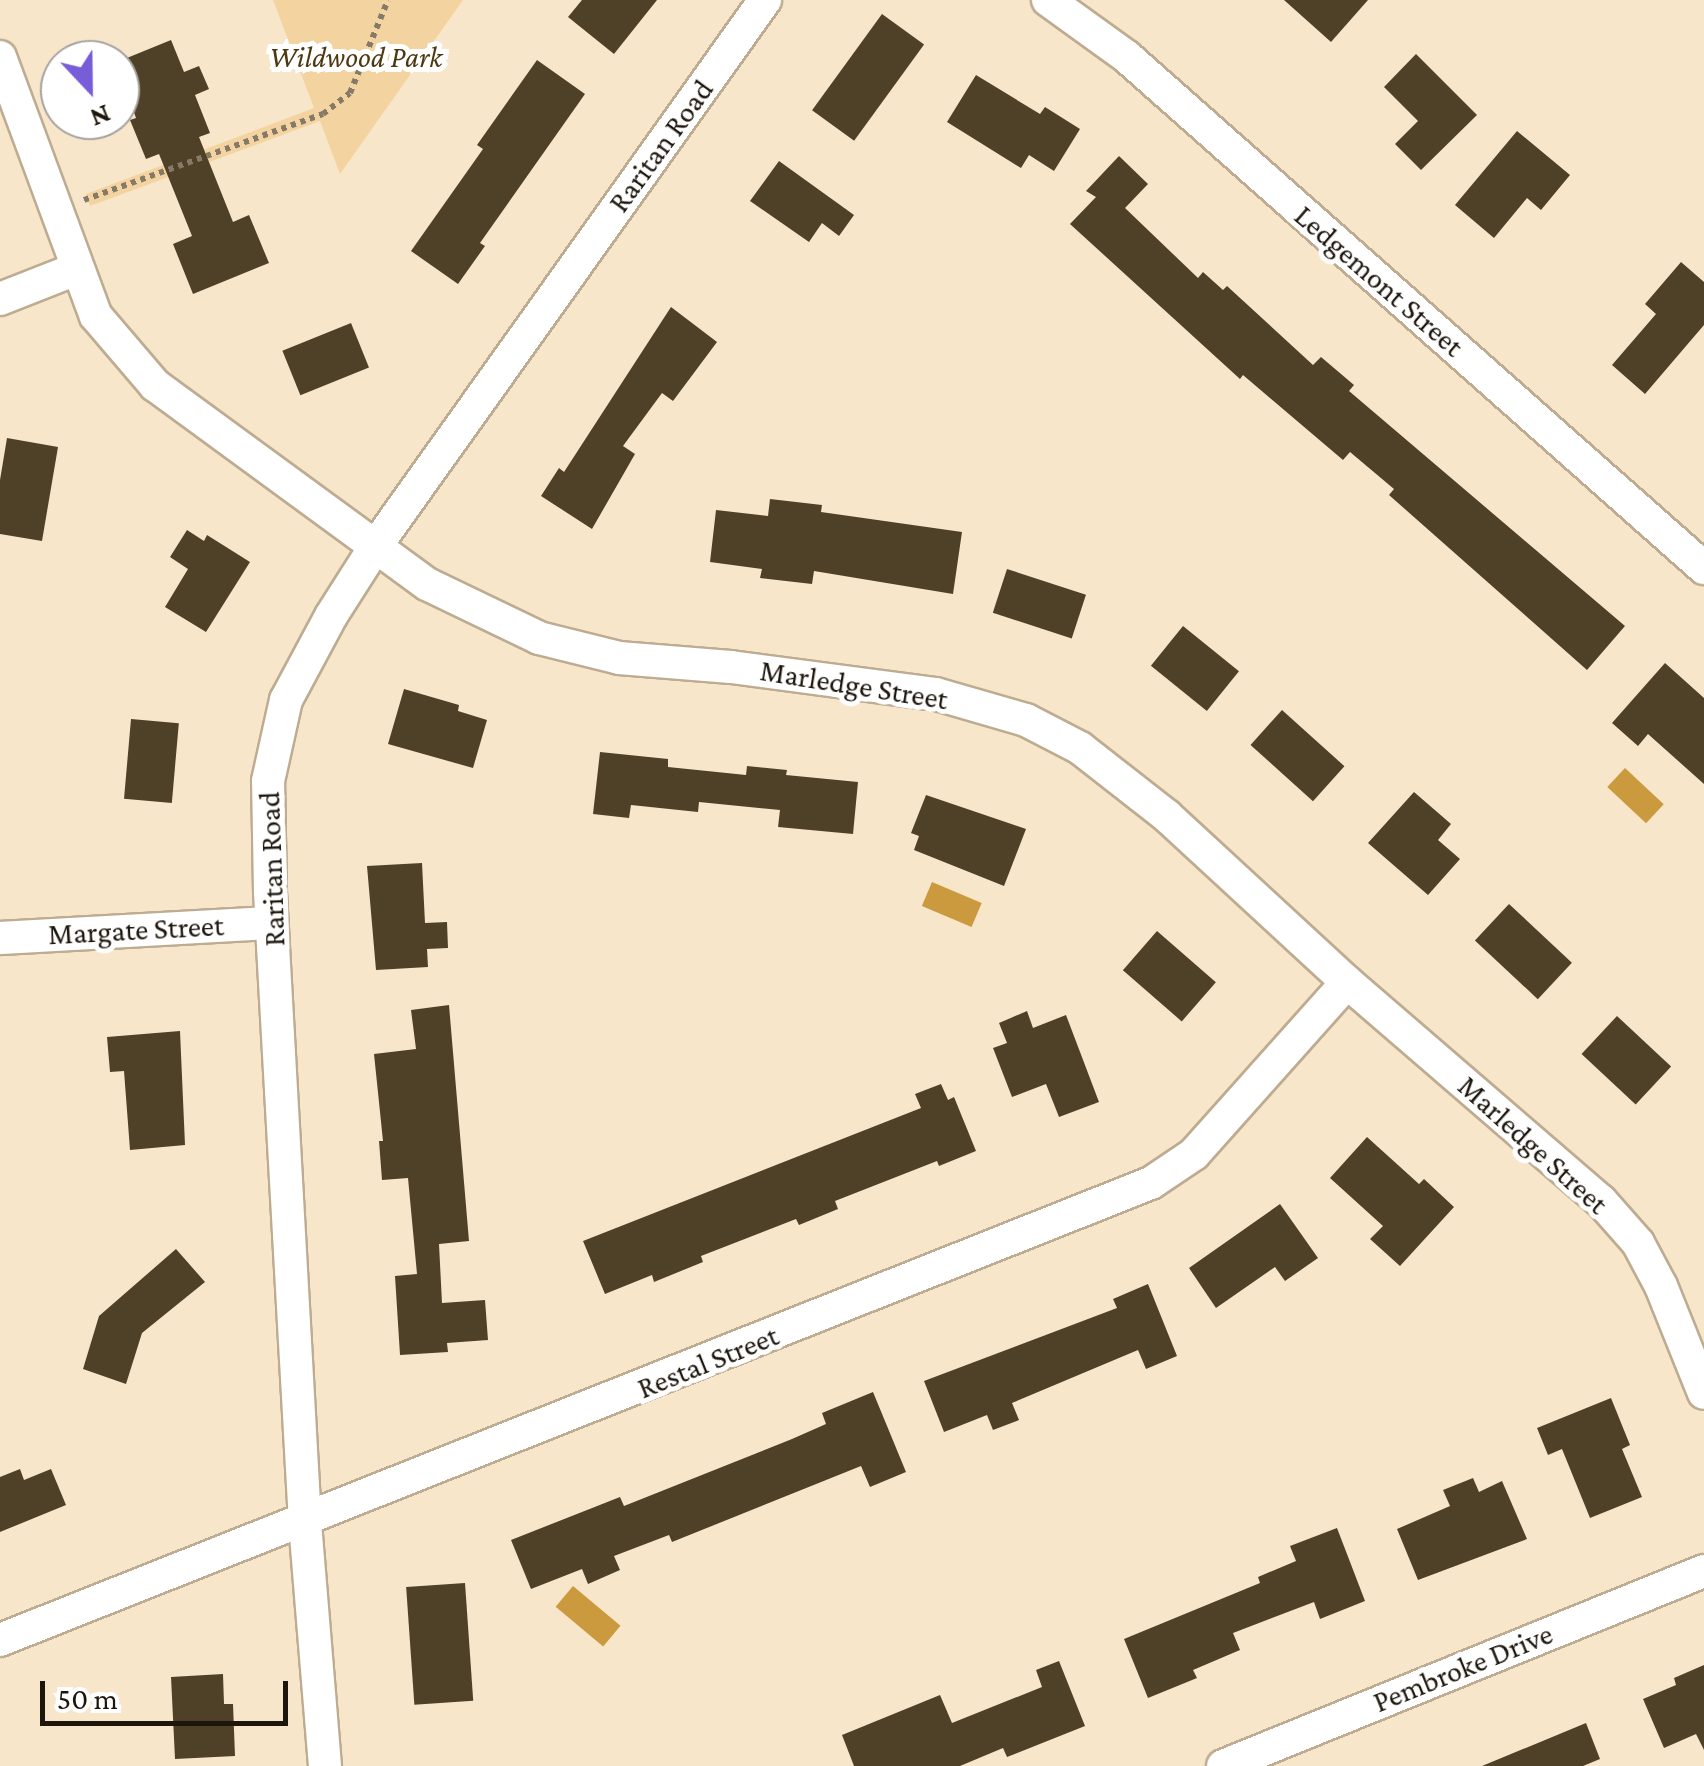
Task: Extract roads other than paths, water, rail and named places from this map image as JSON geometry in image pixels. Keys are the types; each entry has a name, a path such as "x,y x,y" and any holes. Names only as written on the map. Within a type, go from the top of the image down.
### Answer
{"street":[{"name":"Raritan Road","path":"325,1766 305,1522 272,923 268,781 286,700 331,616 375,547 765,0"},
{"name":"Ledgemont Street","path":"1048,0 1126,58 1704,568"},
{"name":"Marledge Street","path":"0,57 96,316 155,385 426,584 539,638 619,658 879,684 936,694 1026,720 1080,748 1167,816 1346,982 1601,1201 1638,1242 1661,1286 1704,1393"},
{"path":"0,299 76,269"},
{"name":"Margate Street","path":"0,938 272,923"},
{"name":"Restal Street","path":"0,1640 1151,1183 1194,1154 1346,982"},
{"name":"Pembroke Drive","path":"1223,1766 1704,1571"}],"park label":[{"name":"Wildwood Park","path":"356,57"}]}
